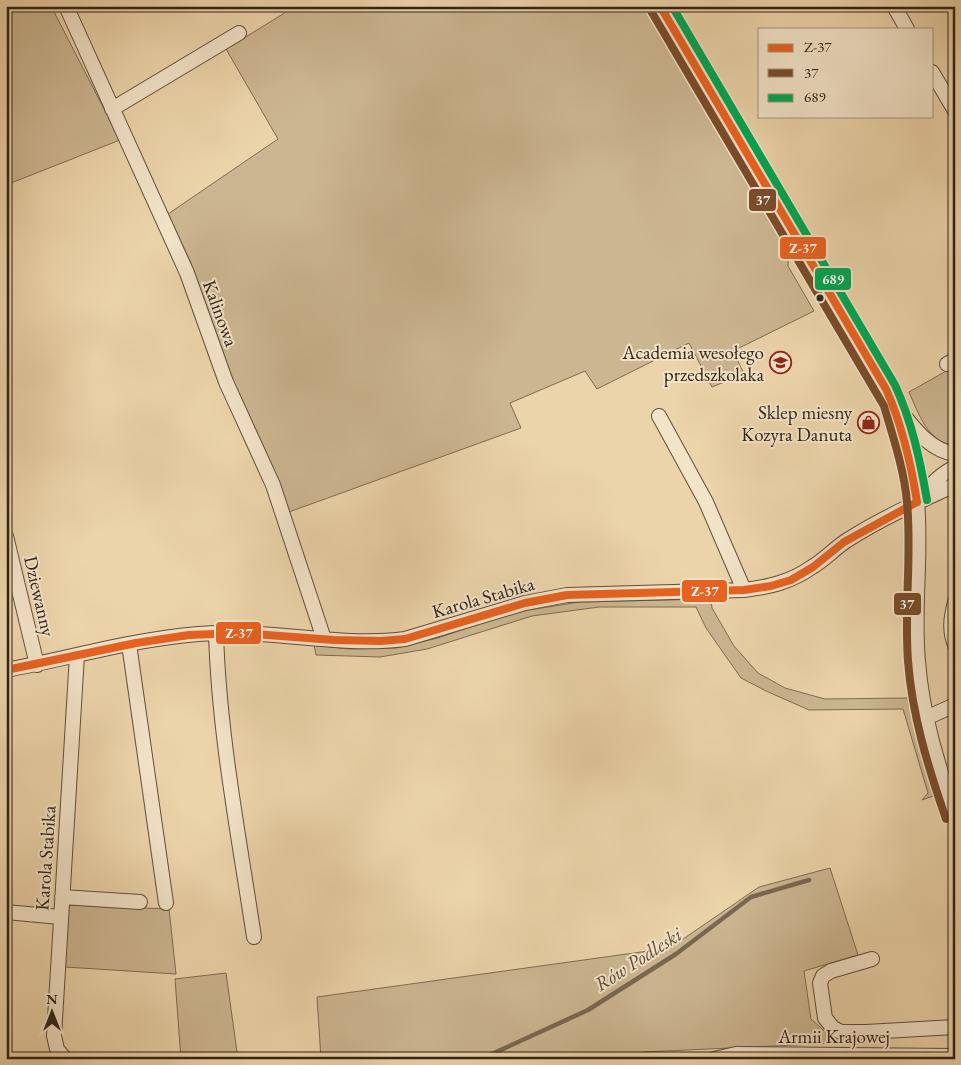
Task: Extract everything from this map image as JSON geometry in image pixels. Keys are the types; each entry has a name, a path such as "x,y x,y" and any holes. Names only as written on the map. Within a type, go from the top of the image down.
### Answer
{"street":[{"name":"Kalinowa","path":"66,6 187,273 226,382 273,485 324,640"},
{"path":"660,6 893,402 925,440 943,452 955,454"},
{"path":"894,6 906,28"},
{"path":"112,109 239,33"},
{"path":"934,75 955,111"},
{"path":"893,402 910,460 917,502 917,659 926,718 933,748 955,816"},
{"path":"659,416 706,502 744,590"},
{"path":"917,502 929,487 955,467"},
{"name":"Karola Stabika","path":"6,670 37,665 129,644 182,636 216,633 261,634 355,642 388,641 405,639 525,603 567,595 744,590 771,586 791,580 813,567 844,542 917,502 955,485"},
{"name":"Dziewanny","path":"6,536 37,665"},
{"path":"955,602 950,622 955,645"},
{"path":"216,633 217,672 222,717 254,937"},
{"path":"129,644 166,903"},
{"name":"Karola Stabika","path":"65,1059 57,1050 54,1036 77,656"},
{"path":"926,718 955,705"},
{"path":"62,897 140,902"},
{"path":"6,912 60,917"},
{"path":"872,958 831,970 823,976 820,983 825,1018 833,1028 841,1032 866,1032 955,1027"},
{"name":"Armii Krajowej","path":"714,1059 736,1054 955,1056"}],"shaded area":[{"path":"6,6 51,6 120,140 6,185"},
{"path":"296,6 649,6 718,130 789,245 788,266 814,311 733,351 744,374 712,387 689,343 597,389 585,371 510,403 521,428 289,512 231,375 190,261 168,214 278,139 226,49"},
{"path":"955,366 955,445 938,439 931,433 920,417 909,392"},
{"path":"711,599 712,608 734,646 758,673 785,688 825,699 907,698 936,795 922,800 928,793 903,709 809,710 766,691 741,678 706,628 696,607 599,607 532,616 427,649 380,657 316,655 314,645 349,649 396,648 438,638 511,613 579,602"},
{"path":"830,868 858,955 804,971 811,1019 838,1043 644,1052 643,1059 321,1059 317,997 670,948 759,887"},
{"path":"69,905 169,909 176,974 65,967"},
{"path":"226,973 238,1059 181,1059 175,979"}],"waterway":[{"name":"Rów Podleski","path":"481,1059 588,1010 676,954 751,897 809,880"}],"transit line":[{"name":"Z-37","path":"660,6 886,389 897,416 905,444 917,502"},
{"name":"689","path":"672,6 895,385 915,441 927,500"},
{"name":"37","path":"651,11 884,406 906,490 909,542 907,641 913,701 922,741 946,819"},
{"name":"Z-37","path":"6,670 136,643 189,635 239,633 334,640 381,641 405,639 525,603 567,595 744,590 771,586 791,580 813,567 844,542 917,502"}],"place":[{"name":"Academia wesołego przedszkolaka","path":"780,363"},
{"name":"Sklep miesny Kozyra Danuta","path":"868,423"}]}
